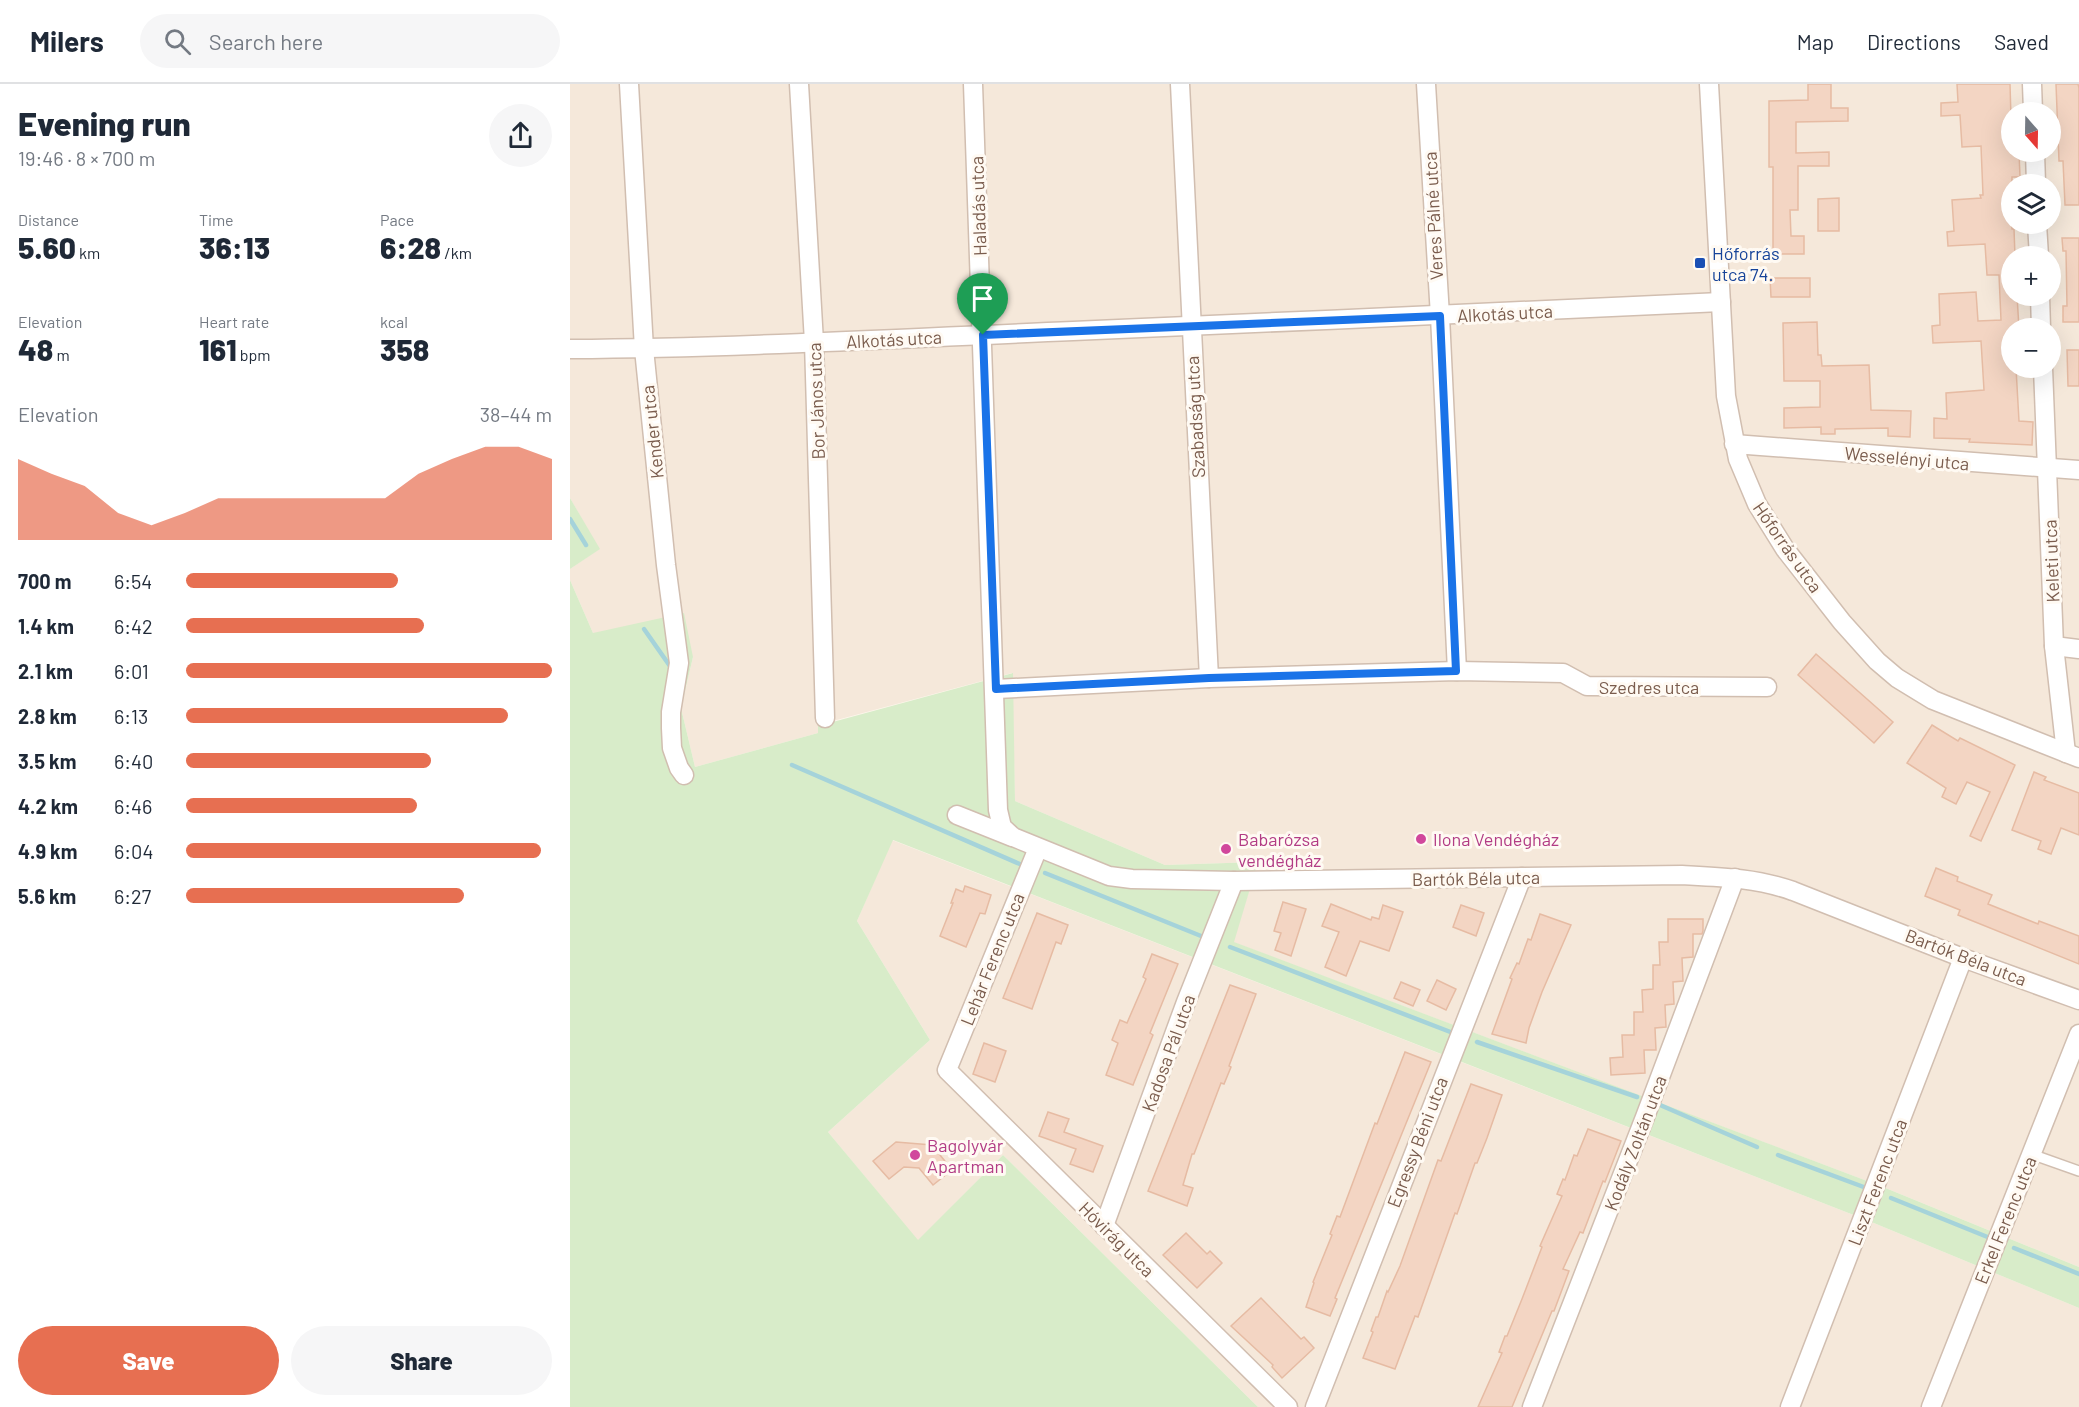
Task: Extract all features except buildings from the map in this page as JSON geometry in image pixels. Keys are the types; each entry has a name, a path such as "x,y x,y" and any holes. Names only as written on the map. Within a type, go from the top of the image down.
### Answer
{"street":[{"name":"Kender utca","path":"629,84 644,349 666,565 679,663 671,712 672,748 684,775"},
{"name":"Bor János utca","path":"799,84 814,342 825,718"},
{"name":"Haladás utca","path":"973,84 996,689"},
{"name":"Szabadság utca","path":"1180,84 1209,678"},
{"name":"Veres Pálné utca","path":"1426,84 1440,316 1456,671"},
{"name":"Hőforrás utca","path":"1709,84 1726,396 1734,444 1749,489 1785,549 1842,622 1877,661 1905,684 1933,700 2072,756"},
{"path":"2032,84 2033,102"},
{"name":"Alkotás utca","path":"570,349 644,349 1721,302"},
{"name":"Keleti utca","path":"2043,378 2054,646 2072,756"},
{"name":"Wesselényi utca","path":"1734,444 2079,470"},
{"path":"2054,646 2079,649"},
{"name":"Szedres utca","path":"996,689 1209,678 1456,671 1563,673 1587,686 1767,687"},
{"path":"996,689 998,810 1002,827 1013,837"},
{"name":"Bartók Béla utca","path":"957,815 1119,878 1234,881 1682,875 1735,878 1766,883 1793,891 2079,1000"},
{"name":"Lehár Ferenc utca","path":"947,1070 1038,848"},
{"name":"Egressy Béni utca","path":"1315,1407 1522,877"},
{"name":"Kodály Zoltán utca","path":"1532,1407 1735,878"},
{"name":"Kadosa Pál utca","path":"1104,1226 1186,1002 1234,881"},
{"name":"Liszt Ferenc utca","path":"1790,1407 1964,958"},
{"name":"Erkel Ferenc utca","path":"1931,1407 2079,1034"},
{"name":"Hóvirág utca","path":"947,1070 1288,1407"}],"lane":[{"path":"2031,1154 2079,1171"}],"shaded area":[{"path":"570,84 2079,84 2079,1267 1883,1187 1233,942 1258,862 1165,865 1015,801 1012,673 818,725 818,733 695,767 681,708 693,657 593,633 570,580 570,569 599,549 570,498"},
{"path":"892,840 1869,1221 2079,1308 2079,1407 1258,1407 1003,1155 918,1241 828,1132 930,1040 857,921"}],"green space":[{"path":"570,498 600,549 570,569"},
{"path":"570,580 593,633 684,613 693,657 681,708 695,767 818,733 818,726 1013,673 1015,801 1165,865 1258,862 1234,942 1883,1187 2079,1267 2079,1308 1869,1221 893,840 857,921 930,1040 828,1132 918,1240 1003,1155 1258,1407 570,1407"}],"waterway":[{"path":"570,519 586,545"},
{"path":"644,629 672,669"},
{"path":"792,765 1022,865"},
{"path":"1045,873 1206,938"},
{"path":"1230,947 1453,1033"},
{"path":"1477,1042 1637,1097"},
{"path":"1660,1105 1757,1147"},
{"path":"1778,1155 1869,1189"},
{"path":"1891,1198 1990,1238"},
{"path":"2014,1248 2079,1274"}],"place":[{"name":"Hőforrás utca 74.","path":"1700,263"},
{"name":"Ilona Vendégház","path":"1421,839"},
{"name":"Babarózsa vendégház","path":"1226,849"},
{"name":"Bagolyvár Apartman","path":"915,1155"}],"route":[{"path":"1440,316 1456,671 1209,678 996,689 983,335 1440,316"}]}
